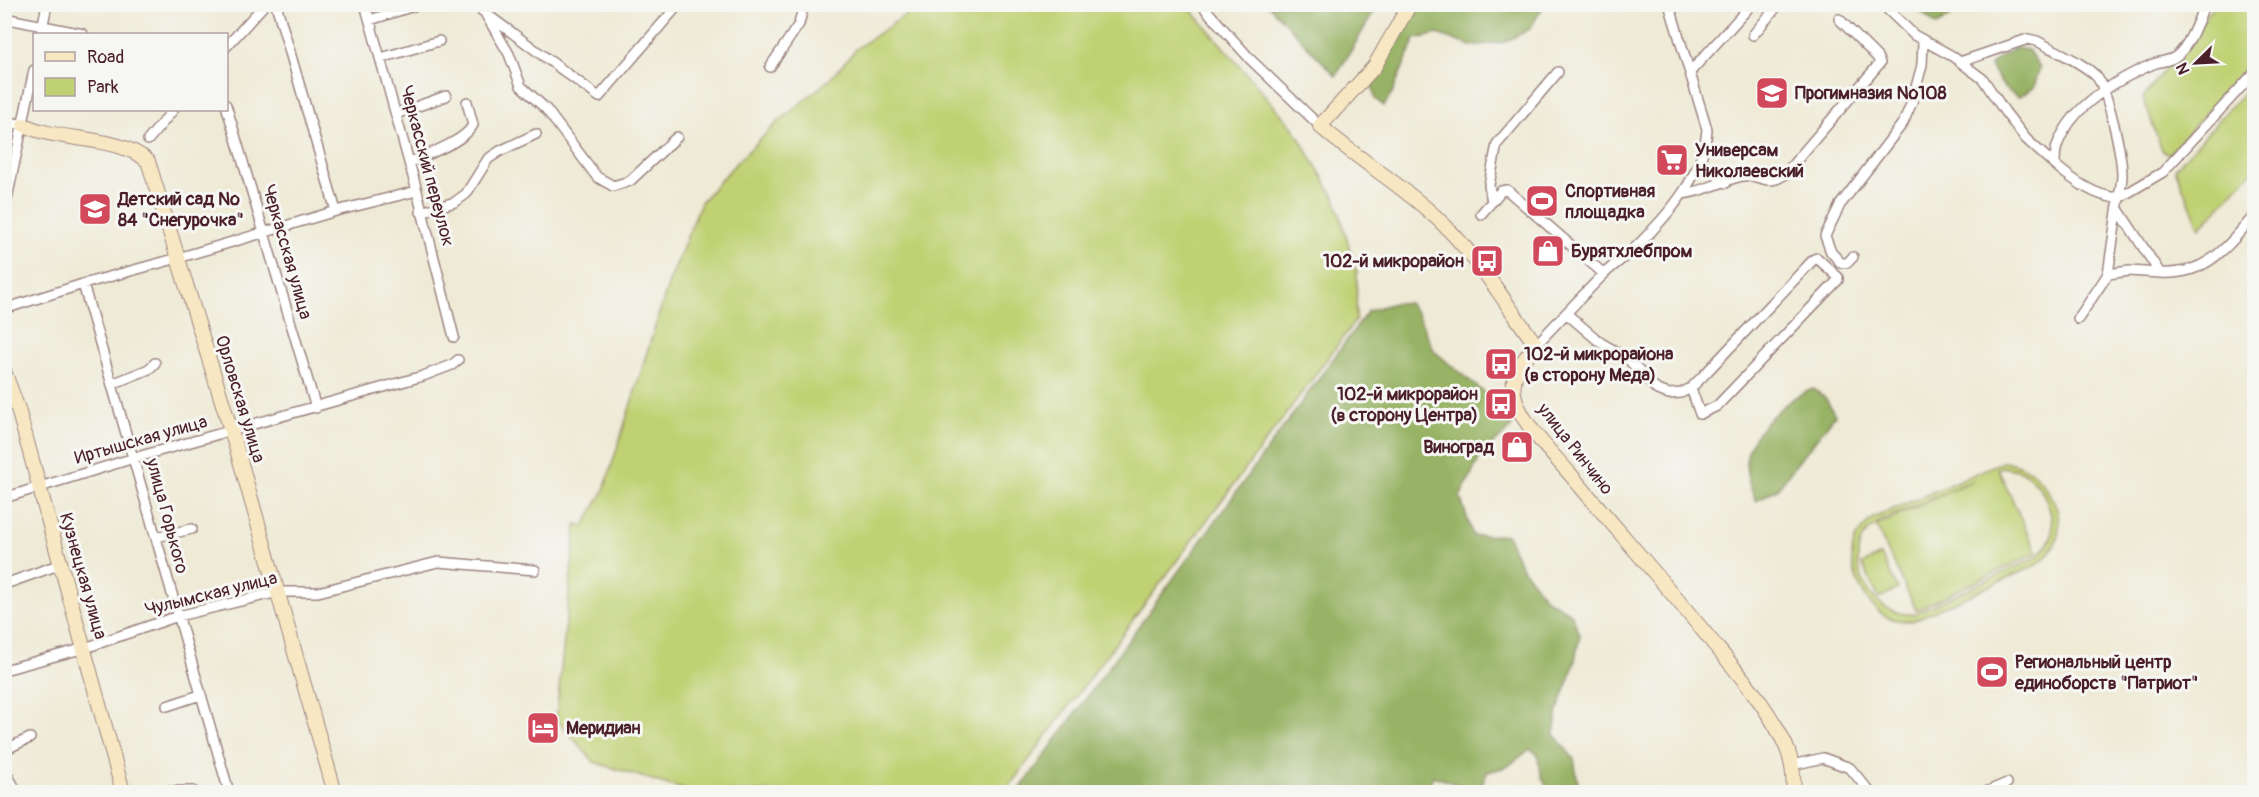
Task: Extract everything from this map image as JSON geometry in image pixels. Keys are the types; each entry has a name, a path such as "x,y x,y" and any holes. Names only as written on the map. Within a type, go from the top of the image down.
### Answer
{"street":[{"path":"42,30 47,4"},
{"path":"228,44 265,4"},
{"path":"276,4 336,211"},
{"name":"Черкасский переулок","path":"365,4 417,191 454,337"},
{"path":"370,20 420,4"},
{"path":"473,4 599,97 679,4"},
{"path":"770,67 799,24 804,4"},
{"path":"1201,4 1251,60 1320,126 1347,150 1423,206 1461,242 1536,345 1604,274 1637,246 1682,194 1706,147 1707,129 1671,6"},
{"path":"1320,126 1374,67 1410,4"},
{"path":"1691,71 1752,4"},
{"path":"1753,35 1779,4"},
{"path":"1882,4 1923,42 1960,62 1983,79 2026,139 2067,175 2100,195 2119,198 2163,172 2254,74"},
{"path":"2055,165 2057,147 2071,123 2091,99 2155,63 2175,57 2189,39 2204,4"},
{"path":"486,15 509,54 521,86 546,109 597,177 613,186 630,181 677,137"},
{"path":"4,18 42,30 73,33"},
{"path":"1682,194 1744,176 1768,181 1776,180 1784,175 1880,63 1877,57 1839,20"},
{"path":"1960,62 2028,39 2037,41 2087,68 2098,78 2105,91 2121,158 2122,176 2108,273 2078,319"},
{"path":"381,58 439,41"},
{"path":"1853,257 1847,263 1841,263 1831,252 1825,236 1839,205 1903,123 1912,102 1922,65 1923,42"},
{"path":"1492,202 1490,185 1497,144 1558,72"},
{"path":"4,213 33,76"},
{"path":"396,114 446,96"},
{"path":"409,163 461,138 470,130 473,125 466,102"},
{"path":"148,140 172,111"},
{"name":"Черкасская улица","path":"228,111 316,408"},
{"name":"Орловская улица","path":"4,121 24,125 40,132 124,147 138,153 148,161 231,431 333,790"},
{"path":"421,212 455,202 466,194 488,159 536,134"},
{"path":"1700,161 1726,183"},
{"path":"1481,214 1501,191 1507,190 1604,274"},
{"path":"4,309 336,211 417,191"},
{"path":"2118,209 2160,273"},
{"path":"2108,273 2129,271 2182,274 2213,260 2254,216"},
{"path":"1567,314 1601,343 1627,358 1657,390 1669,394 1681,393 1691,387 1814,259 1817,258 1838,277 1717,406 1700,414 1691,387"},
{"name":"улица Горького","path":"83,284 229,792"},
{"name":"улица Ринчино","path":"1536,345 1517,368 1514,379 1514,392 1521,411 1546,446 1670,589 1770,715 1784,741 1792,765 1793,792"},
{"name":"Иртышская улица","path":"4,498 134,458 423,376 453,365 458,360"},
{"path":"112,384 149,369 155,363"},
{"name":"Кузнецкая улица","path":"4,370 18,409 123,792"},
{"path":"156,537 192,529"},
{"name":"Чулымская улица","path":"4,670 85,648 178,616 278,592 318,592 438,562 535,570"},
{"path":"8,583 61,564"},
{"path":"167,706 200,695"},
{"path":"4,750 30,738"},
{"path":"1792,765 1823,758 1850,768 1870,792"},
{"path":"4,769 17,792"},
{"path":"1986,792 2007,783"},
{"path":"135,792 193,791"}],"green space":[{"path":"920,5 1187,5 1294,129 1335,198 1357,273 1356,320 1005,792 691,792 594,762 556,719 576,524 584,526 604,490 668,285 701,202 736,163 778,122 830,79 856,49"},
{"path":"1268,5 1378,5 1336,76"},
{"path":"1419,5 1544,5 1530,29 1505,42 1470,46 1438,34 1415,39 1392,93 1384,106 1375,99 1372,85 1385,59"},
{"path":"1912,5 1967,5 1937,25"},
{"path":"2215,5 2254,5 2254,59 2169,154 2162,150 2143,98"},
{"path":"2015,48 2028,50 2040,67 2034,87 2019,97 2005,89 1990,66"},
{"path":"2254,81 2254,170 2200,228 2175,169"},
{"path":"1394,303 1409,303 1418,315 1434,351 1486,394 1512,427 1481,455 1460,497 1473,536 1507,535 1521,566 1546,599 1571,613 1580,635 1574,665 1558,710 1554,734 1574,759 1578,783 1570,792 1550,792 1542,778 1537,754 1530,749 1507,767 1487,772 1478,792 1433,776 1426,792 1114,792 1112,788 1094,792 1018,792 1368,311"},
{"path":"1814,389 1826,399 1835,415 1777,489 1756,501 1746,468 1750,446 1773,415 1794,398"},
{"path":"2002,462 2018,465 2037,476 2055,504 2059,529 2050,552 2036,565 1912,621 1903,621 1889,618 1872,604 1865,595 1855,573 1853,550 1855,540 1860,531 1873,518","holes":["2001,467 2018,470 2028,476 2040,489 2049,506 2052,533 2046,546 2037,557 1914,614 1894,611 1882,605 1867,589 1862,579 1858,557 1863,537 1881,521 1974,480 1876,526 1916,610 2037,553 1998,469"]},
{"path":"1881,555 1898,589 1879,598 1862,564"}],"place":[{"name":"Прогимназия №108","path":"1772,93"},
{"name":"Универсам Николаевский","path":"1672,160"},
{"name":"Спортивная площадка","path":"1542,201"},
{"name":"Детский сад № 84 \"Снегурочка\"","path":"95,209"},
{"name":"Бурятхлебпром","path":"1548,251"},
{"name":"102-й микрорайон","path":"1487,261"},
{"name":"102-й микрорайона (в сторону Меда)","path":"1501,364"},
{"name":"102-й микрорайон (в сторону Центра)","path":"1501,404"},
{"name":"Виноград","path":"1517,447"},
{"name":"Региональный центр единоборств \"Патриот\"","path":"1992,672"},
{"name":"Меридиан","path":"543,728"}]}
